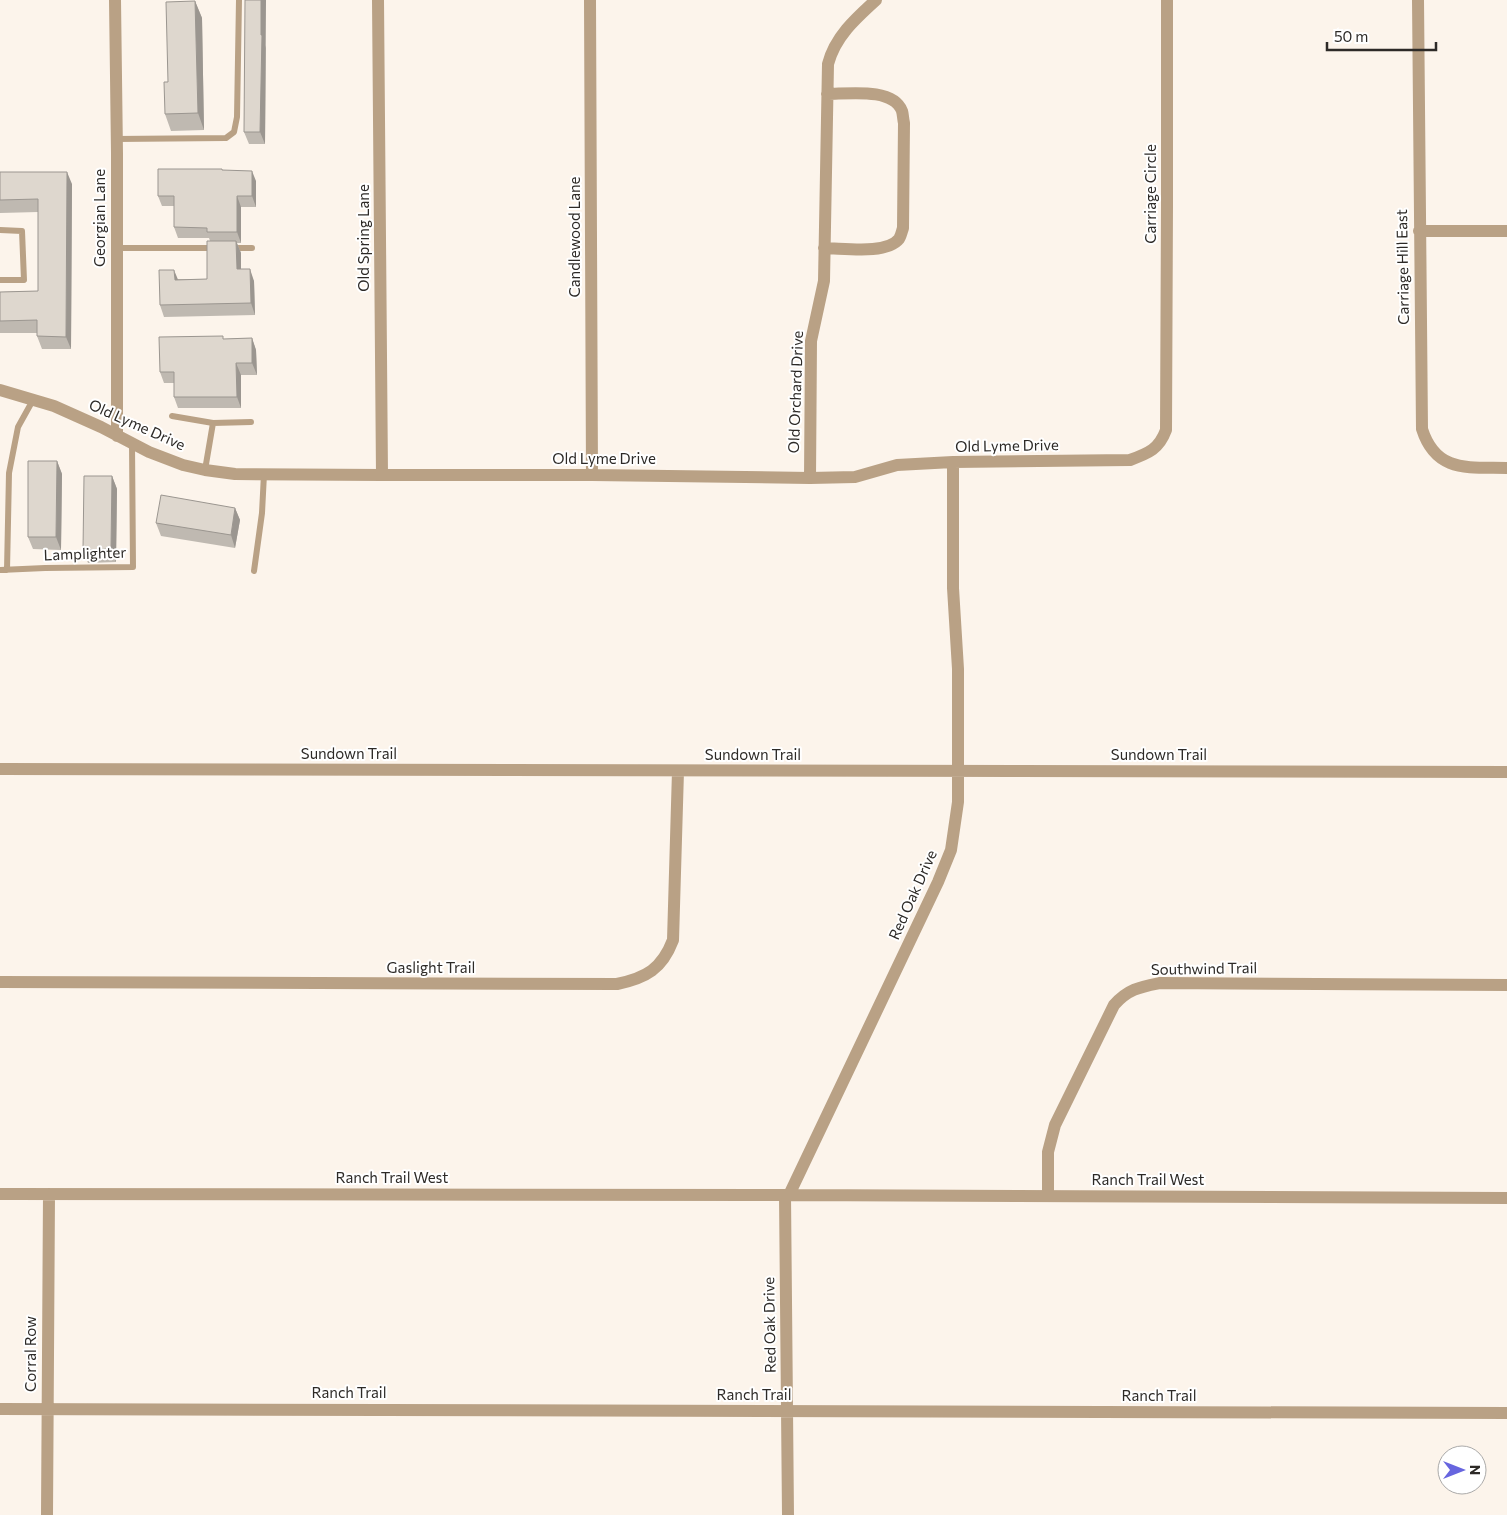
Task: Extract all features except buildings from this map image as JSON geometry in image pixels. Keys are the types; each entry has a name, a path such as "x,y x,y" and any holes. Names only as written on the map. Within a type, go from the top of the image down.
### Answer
{"street":[{"name":"Georgian Lane","path":"115,0 117,436"},
{"name":"Old Spring Lane","path":"378,0 382,475"},
{"name":"Candlewood Lane","path":"590,0 592,474"},
{"name":"Old Orchard Drive","path":"810,478 811,341 824,281 828,64 836,43 848,27 876,0"},
{"name":"Carriage Circle","path":"1167,0 1167,388"},
{"name":"Carriage Hill East","path":"1418,0 1422,429 1431,450 1442,460 1468,467 1507,468"},
{"path":"824,248 879,249 900,238 903,228 904,123 902,110 895,101 882,94 827,94"},
{"path":"1419,231 1507,231"},
{"name":"Old Lyme Drive","path":"0,390 54,406 149,452 205,470 235,474 592,474 810,478 855,477 897,465 954,462 1130,460 1156,448 1162,440 1166,430 1167,388"},
{"name":"Red Oak Drive","path":"788,1515 787,1195 938,882 951,850 955,827 958,802 958,669 953,588 954,462"},
{"name":"Sundown Trail","path":"0,769 1507,772"},
{"name":"Gaslight Trail","path":"0,982 617,984 633,981 648,974 659,965 668,954 673,940 678,771"},
{"name":"Southwind Trail","path":"1048,1196 1048,1152 1054,1125 1114,1005 1131,990 1160,983 1507,985"},
{"name":"Ranch Trail West","path":"0,1194 1507,1198"},
{"name":"Corral Row","path":"47,1515 49,1194"},
{"name":"Ranch Trail","path":"0,1409 1507,1413"}],"lane":[{"path":"116,139 226,138 234,132 237,117 239,0"},
{"path":"0,230 22,231 24,280 0,280"},
{"path":"117,248 252,248"},
{"name":"Lamplighter","path":"33,400 18,427 9,473 4,570 133,568 132,444"},
{"path":"172,416 213,423 252,422"},
{"path":"205,470 213,423"},
{"path":"254,571 262,512 264,474"}]}
